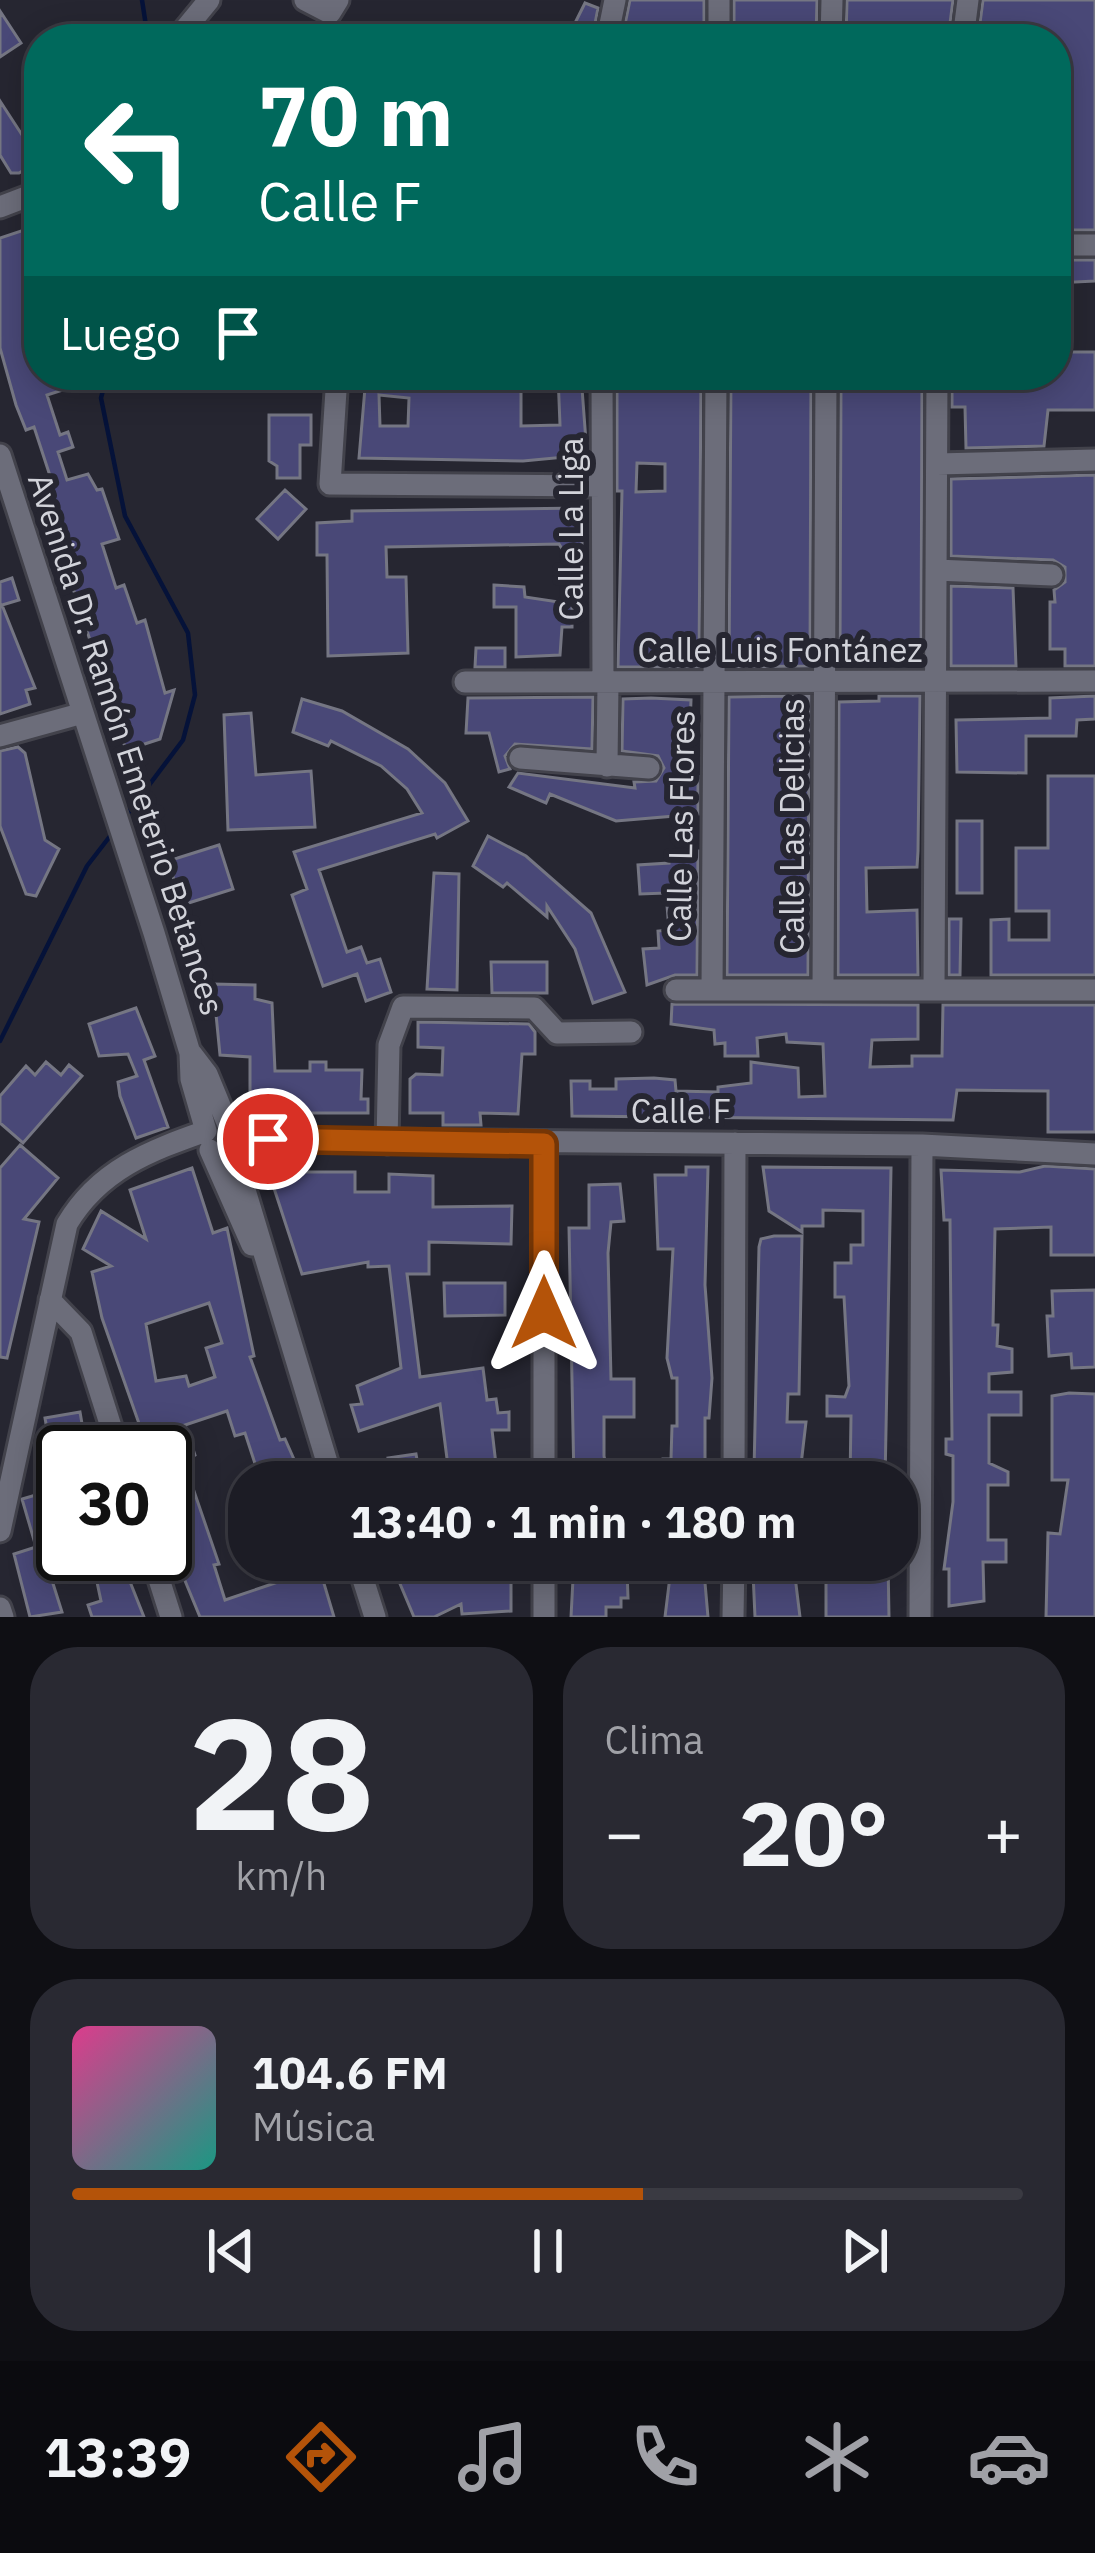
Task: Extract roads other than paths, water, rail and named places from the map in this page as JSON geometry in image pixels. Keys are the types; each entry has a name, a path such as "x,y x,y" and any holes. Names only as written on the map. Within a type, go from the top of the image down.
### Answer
{"street":[{"path":"189,24 209,0"},
{"path":"305,0 330,13 338,0"},
{"path":"336,390 330,484 602,486"},
{"name":"Calle La Liga","path":"602,390 608,766"},
{"name":"Calle Las Flores","path":"712,989 716,390"},
{"name":"Calle Las Delicias","path":"823,990 826,390"},
{"path":"934,990 937,390"},
{"name":"Avenida Dr. Ramón Emeterio Betances","path":"0,455 190,1053 207,1074 216,1140 264,1266 326,1461"},
{"path":"937,464 1095,460"},
{"path":"936,570 1052,575"},
{"name":"Calle Luis Fontánez","path":"465,682 1095,681"},
{"path":"0,736 83,712"},
{"path":"520,758 649,768"},
{"path":"676,989 1095,990"},
{"path":"387,1143 389,1045 403,1007 534,1008 556,1033 631,1032"},
{"path":"0,1531 68,1224 86,1193 111,1172 216,1140"},
{"name":"Calle F","path":"216,1140 922,1145 1095,1154"},
{"path":"734,1461 735,1143"},
{"path":"544,1144 544,1461"},
{"path":"920,1617 922,1145"},
{"path":"50,1300 81,1332 110,1425"},
{"path":"160,1581 171,1617"},
{"path":"364,1581 375,1617"},
{"path":"544,1581 544,1617"},
{"path":"734,1581 734,1617"},
{"path":"0,1608 3,1617"}],"waterway":[{"path":"142,0 146,24"},
{"path":"103,390 125,516 188,633 195,695 183,740 125,817"},
{"path":"0,1041 87,866 114,831"}]}
